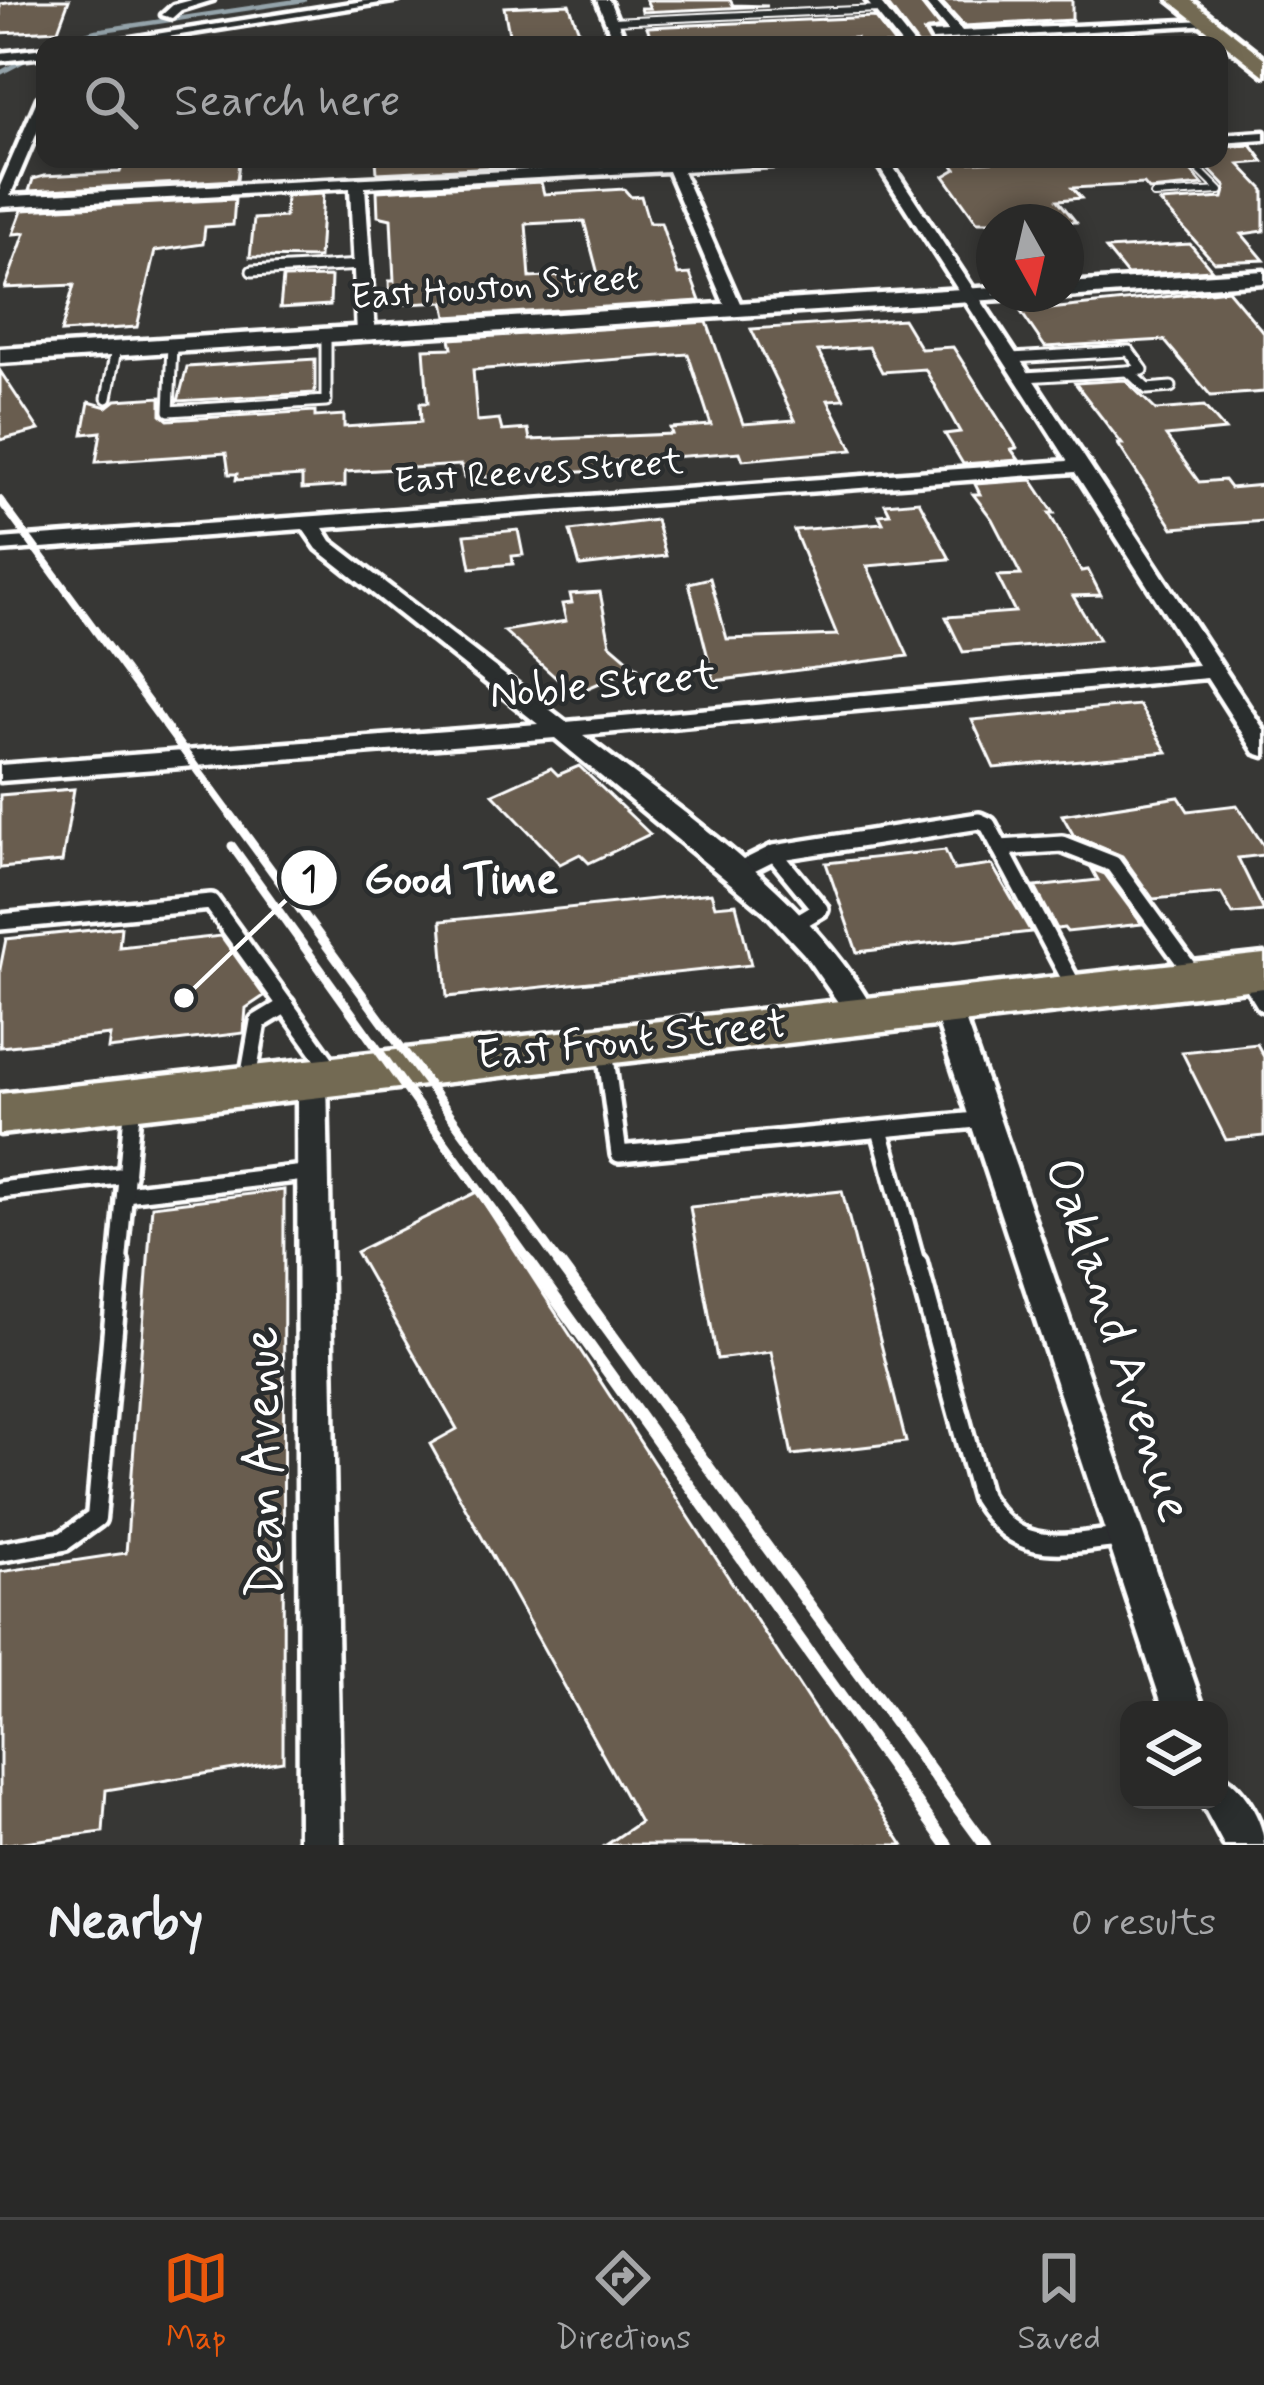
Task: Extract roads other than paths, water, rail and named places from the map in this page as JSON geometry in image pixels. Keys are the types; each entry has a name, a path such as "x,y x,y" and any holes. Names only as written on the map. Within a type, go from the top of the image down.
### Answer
{"main road":[{"path":"1180,0 1225,36"},
{"path":"1228,39 1259,61"},
{"name":"East Front Street","path":"0,1114 1196,978 1258,982"}],"street":[{"path":"168,15 177,7 207,0"},
{"path":"153,36 393,0"},
{"path":"603,0 617,36"},
{"path":"928,0 959,35"},
{"path":"876,4 899,36"},
{"path":"932,36 1208,24"},
{"path":"0,57 36,53"},
{"path":"36,120 2,202 597,168"},
{"path":"1228,138 1264,136"},
{"path":"674,168 735,310"},
{"path":"888,168 976,286"},
{"path":"357,184 366,334"},
{"path":"1084,289 1260,283"},
{"name":"East Houston Street","path":"0,356 976,295"},
{"path":"991,312 1012,358 1264,748"},
{"name":"East Reeves Street","path":"0,544 1083,466"},
{"path":"310,524 324,545 735,872 793,925 862,1015"},
{"name":"Noble Street","path":"0,773 558,730 1214,670"},
{"name":"Oakland Avenue","path":"946,1005 1181,1701"},
{"name":"Dean Avenue","path":"320,1845 313,1172 324,1076"},
{"path":"1227,1809 1248,1845"}],"lane":[{"path":"611,21 876,4"},
{"path":"1154,195 1220,191 1197,168"},
{"path":"252,271 362,265"},
{"path":"172,346 169,411 326,400 326,336"},
{"path":"106,398 116,350"},
{"path":"1012,358 1129,351 1143,370 1024,377"},
{"path":"1128,371 1147,389 1171,387"},
{"path":"735,872 774,853 979,821 988,825 1076,991"},
{"path":"1000,848 1062,844 1113,864 1196,978"},
{"path":"774,853 820,910 793,925"},
{"path":"0,922 211,902 286,1005 324,1076"},
{"path":"247,1085 258,1022 286,1005"},
{"path":"604,1044 619,1154 987,1120"},
{"path":"0,1552 62,1543 82,1533 96,1518 134,1098"},
{"path":"880,1130 981,1497 991,1517 1006,1534 1028,1543 1126,1537"},
{"path":"0,1190 126,1185 163,1190 313,1172"}],"waterway":[{"path":"79,36 304,0"},
{"path":"0,73 23,61"}],"railway":[{"path":"0,500 233,818"},
{"path":"231,815 561,1266"},
{"path":"232,846 533,1266"},
{"path":"530,1263 947,1845"},
{"path":"559,1263 985,1845"}],"place":[{"name":"Good Time","path":"184,998"}]}
